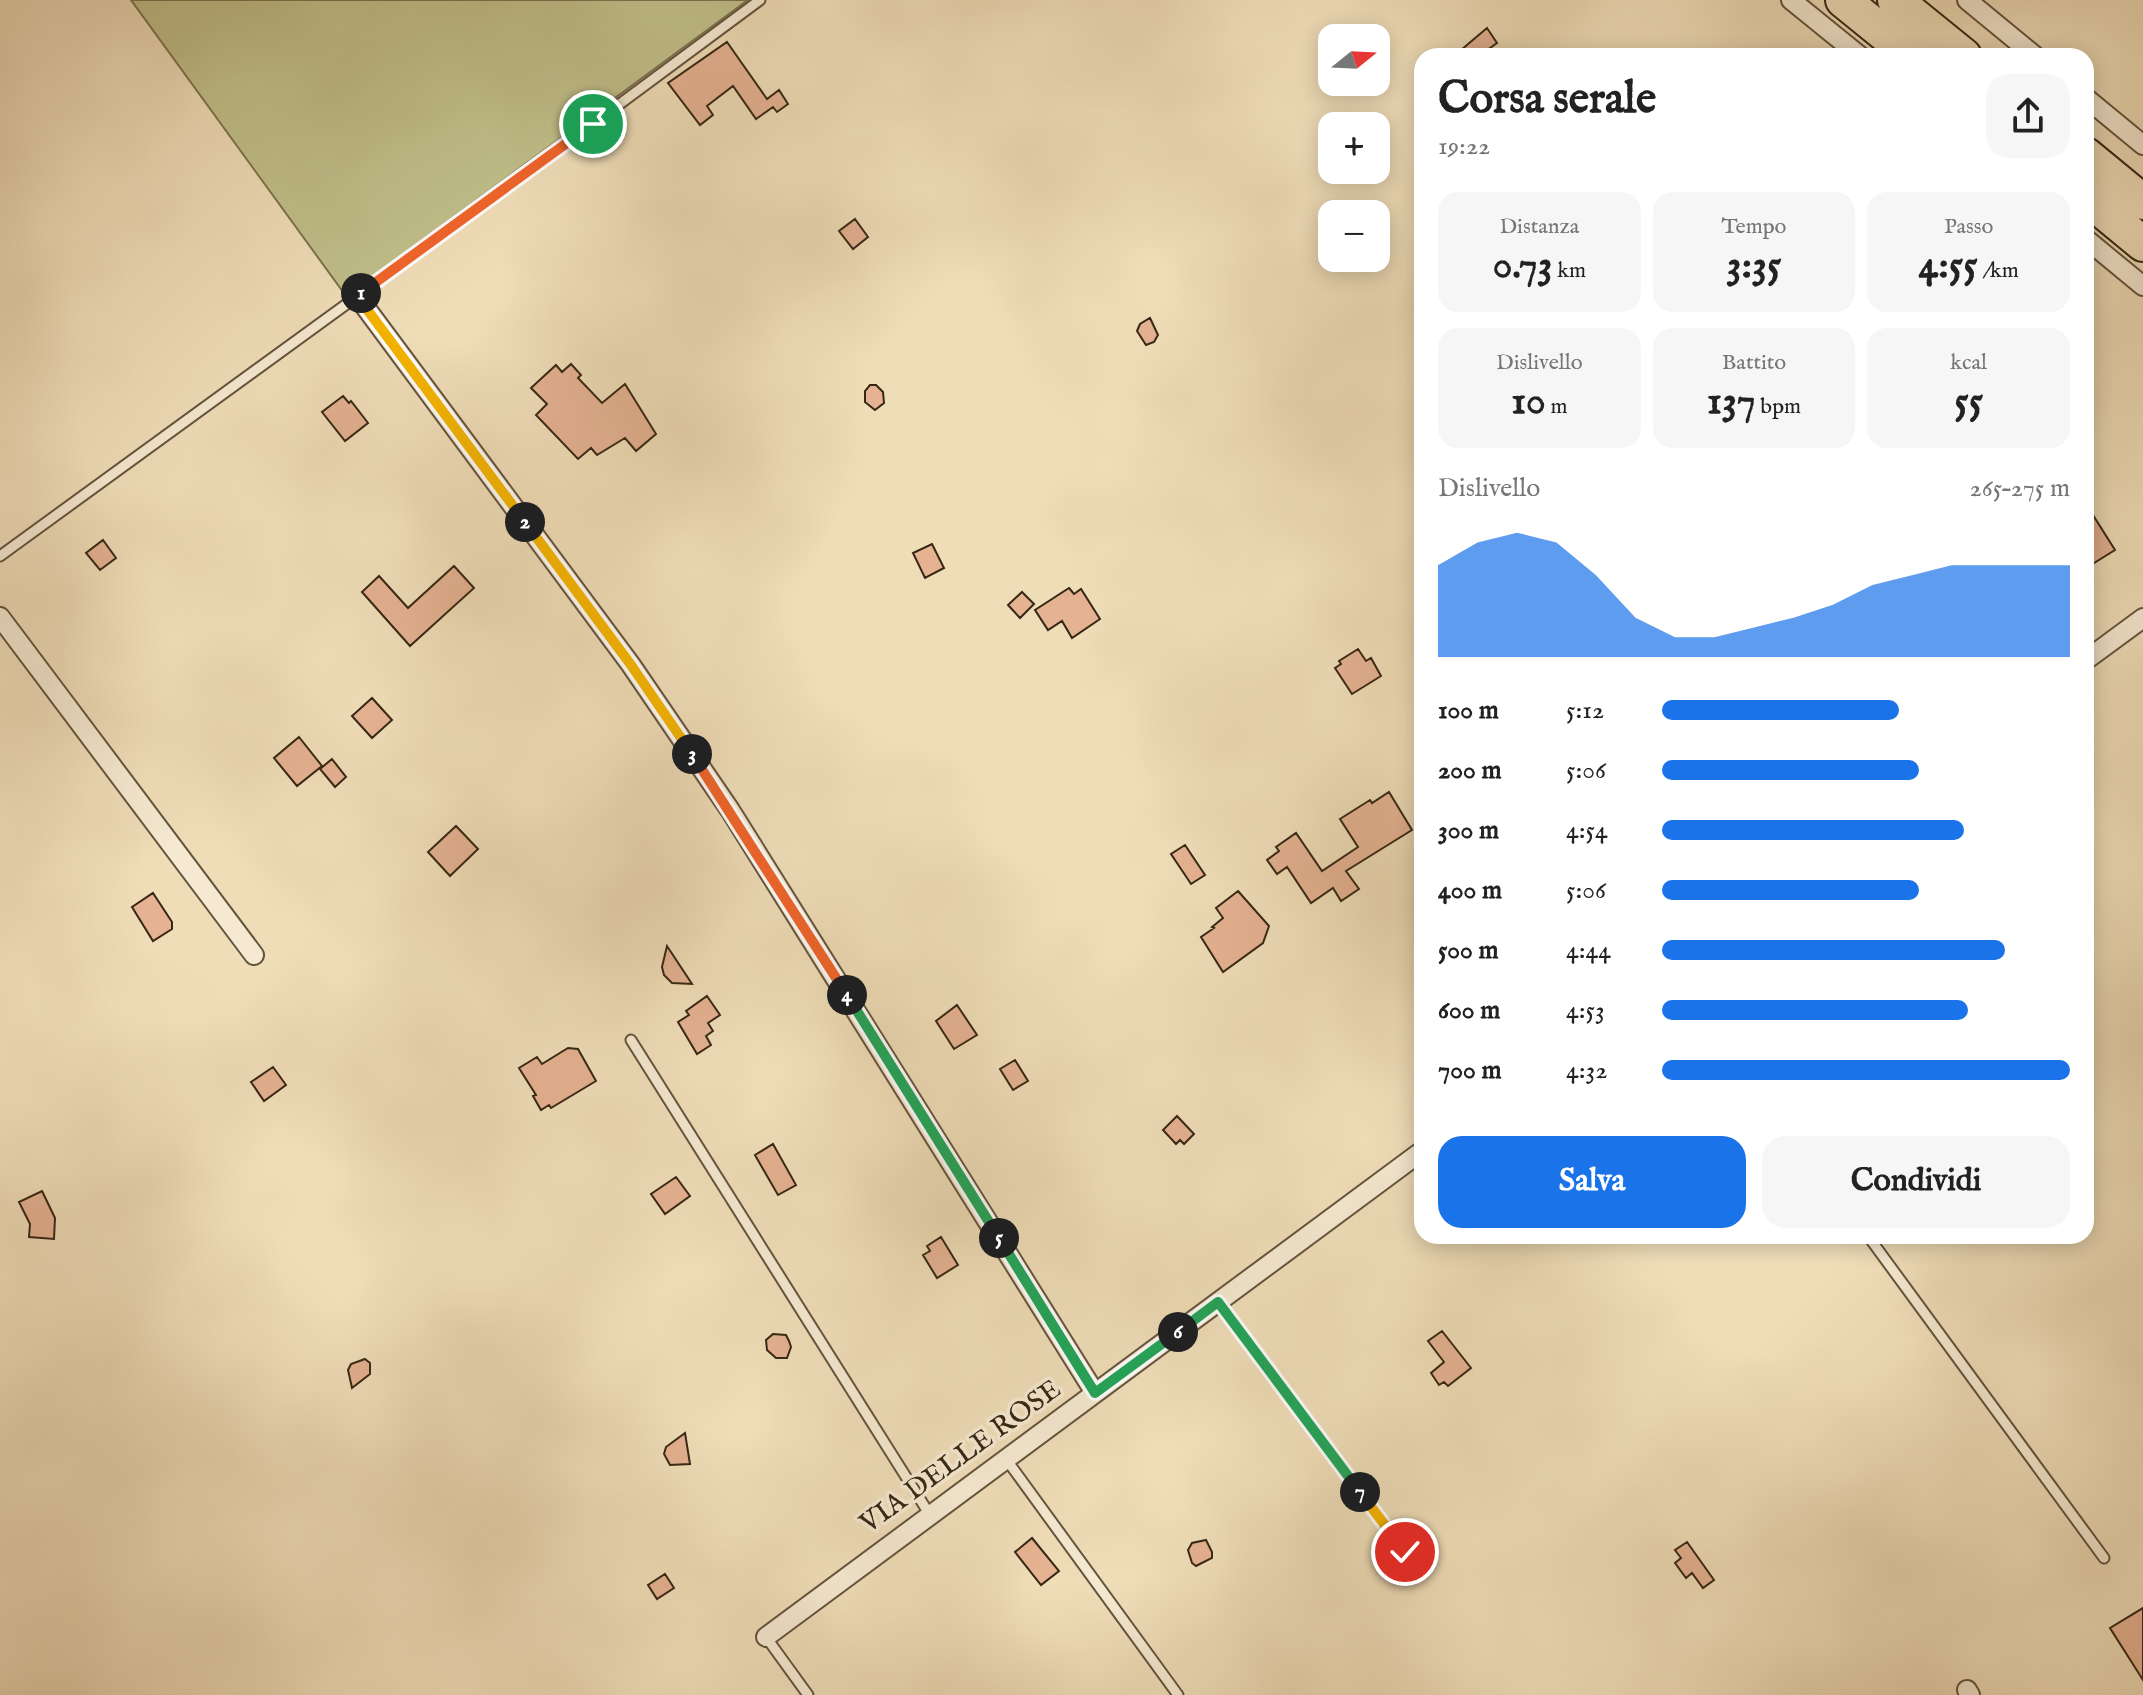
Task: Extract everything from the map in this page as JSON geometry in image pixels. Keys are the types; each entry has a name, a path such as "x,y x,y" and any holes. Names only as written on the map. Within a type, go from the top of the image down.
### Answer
{"highway":[{"path":"1843,0 1902,48"},
{"path":"1895,0 1954,48"},
{"path":"2094,162 2143,202"},
{"path":"2094,204 2143,244"}],"street":[{"path":"1791,0 1850,48"},
{"path":"1967,0 2025,48"},
{"path":"2094,105 2143,145"},
{"path":"2094,246 2143,286"},
{"path":"357,296 631,665 730,810 1095,1393"},
{"path":"0,617 254,955"},
{"path":"2094,654 2143,618"},
{"name":"VIA DELLE ROSE","path":"766,1637 1414,1157"}],"lane":[{"path":"0,556 760,0"},
{"path":"631,1040 930,1515"},
{"path":"1874,1244 2104,1558"},
{"path":"1218,1302 1405,1552"},
{"path":"1006,1459 1178,1695"},
{"path":"766,1637 808,1695"}],"shaded area":[{"path":"131,0 748,0 346,296"}],"building":[{"path":"1487,28 1497,43 1490,48 1463,48"},
{"path":"727,42 767,99 779,90 788,104 777,112 773,107 756,119 733,86 707,106 713,115 700,125 668,83"},
{"path":"855,219 868,237 853,249 839,231"},
{"path":"1150,318 1158,335 1154,342 1146,345 1137,331 1140,324"},
{"path":"571,364 581,375 578,378 602,403 625,384 656,434 636,451 625,438 597,455 591,448 578,459 536,415 547,404 531,388 556,365 562,372"},
{"path":"870,385 876,385 883,392 884,403 875,410 865,402 865,391"},
{"path":"343,396 349,403 351,401 368,423 345,441 322,412"},
{"path":"2094,517 2115,550 2094,563"},
{"path":"103,540 116,558 100,570 86,553"},
{"path":"932,544 944,568 925,578 913,553"},
{"path":"454,566 474,588 410,646 362,592 379,576 408,608"},
{"path":"1069,588 1074,594 1081,589 1100,619 1072,638 1062,621 1048,630 1035,610"},
{"path":"1022,592 1034,604 1020,618 1008,605"},
{"path":"1358,649 1366,661 1371,658 1381,676 1352,694 1335,668 1341,664 1339,661"},
{"path":"372,698 392,720 372,738 352,716"},
{"path":"299,737 322,766 297,786 274,758"},
{"path":"332,759 346,777 335,787 320,769"},
{"path":"1389,792 1412,830 1346,871 1359,889 1341,901 1333,888 1311,903 1287,867 1277,874 1267,860 1279,851 1276,847 1296,833 1322,871 1358,847 1340,819"},
{"path":"456,826 478,849 450,876 428,852"},
{"path":"1185,845 1205,875 1191,884 1171,854"},
{"path":"1238,891 1269,926 1263,943 1223,972 1201,937 1223,918 1216,908"},
{"path":"153,893 172,922 172,929 153,941 132,907"},
{"path":"667,946 692,984 672,983 664,975 662,967"},
{"path":"707,996 720,1015 708,1023 713,1031 706,1036 711,1045 697,1054 678,1022 689,1015 686,1011"},
{"path":"957,1005 977,1035 954,1049 936,1021"},
{"path":"568,1048 578,1049 596,1081 551,1108 549,1105 541,1110 533,1096 536,1095 519,1068 537,1057 542,1064"},
{"path":"1015,1060 1028,1081 1013,1090 1000,1069"},
{"path":"273,1067 286,1085 264,1101 251,1082"},
{"path":"1177,1116 1194,1134 1184,1144 1180,1140 1176,1144 1163,1130"},
{"path":"773,1144 796,1185 778,1195 755,1155"},
{"path":"676,1177 690,1196 665,1214 651,1194"},
{"path":"42,1191 55,1218 54,1239 29,1237 30,1224 19,1202"},
{"path":"941,1237 958,1265 937,1278 923,1255 930,1251 927,1246"},
{"path":"1442,1331 1471,1368 1448,1386 1444,1382 1439,1385 1431,1373 1444,1362 1428,1341"},
{"path":"773,1334 786,1335 791,1347 787,1358 776,1358 767,1350 766,1340"},
{"path":"365,1359 370,1363 370,1374 352,1388 348,1370 351,1364"},
{"path":"685,1433 690,1464 670,1465 664,1454 666,1447"},
{"path":"1032,1538 1059,1571 1041,1585 1015,1552"},
{"path":"1206,1540 1212,1558 1196,1566 1188,1550 1192,1543"},
{"path":"1687,1542 1714,1580 1703,1588 1692,1573 1686,1578 1675,1563 1681,1558 1675,1550"},
{"path":"665,1574 674,1588 657,1599 648,1585"},
{"path":"2143,1608 2143,1680 2110,1628"}],"route":[{"path":"593,124 357,296 631,665 730,810 1095,1393 1218,1302 1405,1552"}]}
